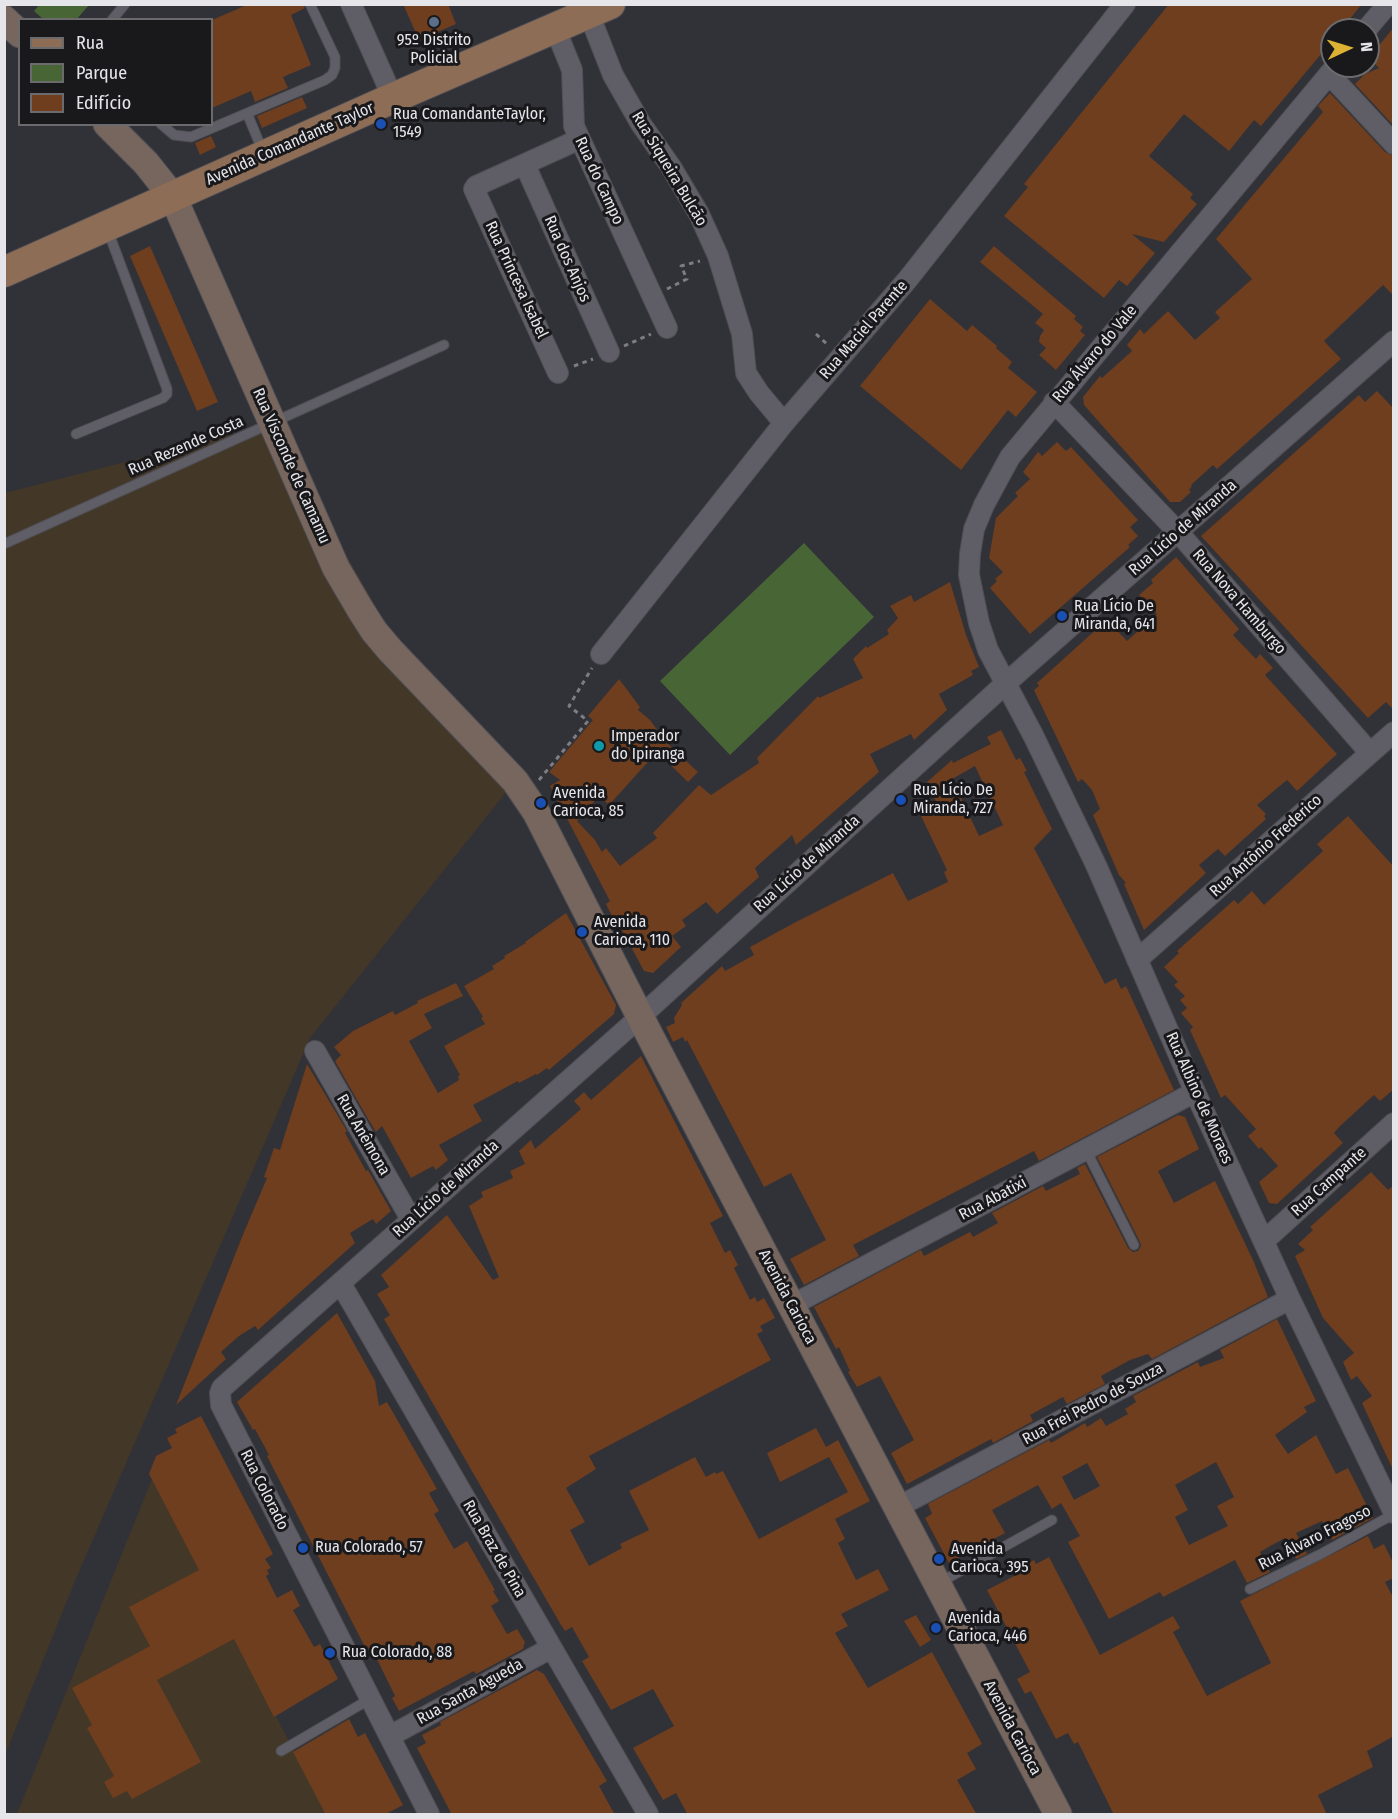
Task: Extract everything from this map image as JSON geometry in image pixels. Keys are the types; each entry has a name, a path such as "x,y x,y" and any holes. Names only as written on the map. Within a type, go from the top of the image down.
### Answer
{"main road":[{"name":"Avenida Comandante Taylor","path":"4,272 393,98 599,9"}],"street":[{"path":"351,4 393,98"},
{"name":"Rua Maciel Parente","path":"601,654 784,423 908,279 1125,4"},
{"path":"1376,18 1388,4"},
{"name":"Rua Siqueira Bulcão","path":"599,9 613,75 641,124 671,167 718,256 742,334 746,373 784,423"},
{"path":"4,19 18,32"},
{"name":"Rua do Campo","path":"555,28 572,70 574,92 572,117 580,139 667,328"},
{"name":"Rua Álvaro do Vale","path":"1005,684 988,650 979,622 969,575 974,529 984,505 1010,457 1325,78"},
{"path":"1339,78 1394,144"},
{"name":"Rua Visconde de Camamu","path":"109,126 146,163 173,197 336,568 374,631 520,789"},
{"path":"525,165 580,139"},
{"name":"Rua Princesa Isabel","path":"525,165 474,187 474,191 558,373"},
{"name":"Rua dos Anjos","path":"525,165 609,352"},
{"name":"Rua Lício de Miranda","path":"222,1388 640,1017 1005,684 1394,341"},
{"name":"Rua Nova Hamburgo","path":"1054,402 1178,532 1370,753"},
{"name":"Rua Albino de Moraes","path":"1005,684 1033,735 1096,866 1195,1092 1290,1299 1394,1514"},
{"name":"Rua Antônio Frederico","path":"1137,960 1394,732"},
{"name":"Avenida Carioca","path":"520,789 536,812 640,1017 1058,1815"},
{"name":"Rua Anêmona","path":"315,1052 411,1219"},
{"name":"Rua Abatixi","path":"792,1305 1195,1092"},
{"name":"Rua Campante","path":"1264,1240 1394,1123"},
{"name":"Rua Braz de Pina","path":"341,1284 648,1815"},
{"name":"Rua Frei Pedro de Souza","path":"896,1508 1290,1299"},
{"name":"Rua Colorado","path":"222,1388 221,1405 429,1815"},
{"name":"Rua Santa Agueda","path":"390,1736 551,1647"}],"lane":[{"path":"114,18 125,4"},
{"path":"163,126 174,135 191,137 332,75 335,68 334,57 310,4"},
{"path":"247,113 265,155"},
{"path":"76,434 163,398 167,394 107,226"},
{"name":"Rua Rezende Costa","path":"4,544 444,345"},
{"path":"1086,1150 1134,1245"},
{"name":"Rua Álvaro Fragoso","path":"1250,1589 1394,1514"},
{"path":"936,1584 1052,1520"},
{"path":"281,1751 370,1699"}],"path":[{"path":"652,296 687,279 681,266 718,256"},
{"path":"520,789 588,721 569,706 601,654"}],"shaded area":[{"path":"272,424 415,676 515,781 310,1038 75,1581 5,1755 5,493"},
{"path":"152,1479 327,1814 17,1814"}],"green space":[{"path":"39,4 89,5 78,18 42,18 34,11"},
{"path":"804,543 874,617 730,755 660,681"}],"building":[{"path":"249,4 303,4 305,8 291,15 311,65 283,77 288,88 255,102 251,91 213,108 213,20"},
{"path":"403,4 448,4 456,24 419,40"},
{"path":"1169,4 1362,4 1351,18 1320,18 1320,55 1261,126 1254,120 1229,151 1184,114 1149,156 1193,194 1190,198 1197,204 1164,242 1132,234 1155,253 1127,286 1119,280 1104,298 1004,216 1028,187 1024,184"},
{"path":"1394,27 1394,126 1355,84 1361,78 1380,78 1380,44"},
{"path":"1330,93 1385,152 1394,156 1394,296 1383,285 1324,341 1341,359 1217,469 1213,465 1191,485 1189,490 1191,492 1180,502 1170,502 1084,405 1083,397 1100,376 1102,378 1132,351 1127,345 1140,329 1144,334 1168,311 1195,340 1220,318 1215,312 1252,279 1216,239 1323,112 1318,106"},
{"path":"302,97 307,108 262,128 257,116"},
{"path":"211,136 216,147 200,155 195,143"},
{"path":"150,246 218,402 197,411 130,256"},
{"path":"994,246 1076,316 1074,319 1083,327 1080,331 1085,335 1056,370 1039,355 1046,348 1039,342 1044,330 1035,323 1043,314 980,262"},
{"path":"930,299 967,331 972,325 997,346 996,348 1012,362 1008,368 1037,392 1016,417 1008,410 961,470 860,386"},
{"path":"1377,391 1394,409 1394,710 1386,702 1368,718 1201,536 1359,395 1365,402"},
{"path":"1057,442 1066,451 1071,447 1138,520 1130,527 1138,536 1128,545 1130,547 1030,634 990,588 1003,572 989,558 996,518 1018,496 1015,493 1030,479 1023,472 1038,452 1042,456"},
{"path":"1176,557 1239,629 1233,635 1256,659 1260,654 1273,668 1265,675 1337,754 1297,791 1287,780 1257,805 1266,814 1264,816 1266,819 1225,856 1218,849 1199,865 1206,873 1144,930 1124,884 1126,883 1119,875 1093,815 1100,809 1092,790 1082,779 1078,782 1034,690 1039,686 1037,683 1100,626 1103,629 1110,623 1127,641 1157,614 1139,595 1153,583 1151,580"},
{"path":"950,582 966,635 979,667 971,671 973,675 939,694 947,710 914,740 911,734 870,754 879,772 796,845 792,835 755,868 759,877 717,914 706,902 682,920 686,926 672,936 681,947 653,973 644,971 615,917 613,918 606,904 610,901 550,786 560,780 549,772 593,720 588,716 619,679 640,707 638,710 650,720 666,742 698,772 688,782 657,752 609,805 599,796 577,821 595,840 602,852 606,848 620,866 657,838 653,833 699,785 711,795 759,763 757,758 818,696 819,698 863,678 853,659 866,646 867,648 889,634 887,630 898,618 890,606 911,595 914,602"},
{"path":"1001,730 1016,760 1020,758 1027,771 1024,772 1052,829 1034,848 1105,984 1116,978 1121,989 1126,986 1174,1090 1039,1161 1034,1151 853,1245 859,1256 804,1285 790,1259 826,1240 791,1173 764,1187 687,1040 685,1042 683,1037 673,1042 666,1027 675,1023 674,1018 681,1003 722,966 725,971 754,955 750,947 794,923 893,873 908,901 948,882 944,872 947,870 920,814 938,806 927,782 952,760 953,763 991,744 987,737","holes":["975,766 1003,825 979,836 952,779"]},
{"path":"1348,816 1394,867 1394,1089 1380,1101 1374,1095 1334,1133 1343,1143 1277,1204 1269,1203 1259,1182 1278,1166 1248,1136 1256,1129 1225,1095 1221,1098 1190,1030 1193,1027 1181,1013 1187,1008 1180,1000 1185,996 1174,985 1178,982 1164,967 1179,953 1177,951 1234,900 1238,904 1252,891 1264,905 1323,851 1317,844"},
{"path":"566,913 616,1005 614,1014 549,1070 547,1068 537,1075 519,1083 518,1081 473,1105 482,1121 439,1145 448,1160 436,1170 433,1166 411,1178 382,1126 376,1132 368,1119 335,1061 341,1055 334,1047 353,1031 393,1011 395,1015 418,1003 417,1001 456,983 463,996 424,1014 432,1028 409,1041 438,1093 459,1080 460,1075 444,1046 485,1024 464,986 494,969 492,966 505,958 504,956 526,943"},
{"path":"641,1056 723,1216 710,1223 725,1253 730,1250 738,1265 734,1268 750,1300 755,1297 757,1302 764,1298 775,1318 760,1326 763,1331 757,1334 771,1360 589,1456 596,1469 566,1488 585,1522 570,1530 589,1566 622,1548 620,1544 649,1530 629,1491 695,1457 706,1477 723,1471 759,1539 848,1492 829,1457 780,1482 767,1453 816,1428 826,1447 838,1440 870,1501 835,1519 845,1539 838,1543 856,1580 878,1569 889,1590 841,1614 848,1626 835,1633 868,1688 932,1652 982,1744 967,1753 976,1769 957,1780 977,1815 688,1815 676,1793 663,1800 633,1748 674,1726 653,1689 611,1710 582,1661 589,1657 572,1627 565,1631 561,1625 384,1319 390,1315 377,1294 389,1287 381,1275 447,1215 493,1280 499,1277 469,1206 483,1197 481,1192 513,1178 510,1171 525,1164 519,1151 531,1140 535,1149 581,1109 574,1101 584,1092 591,1100"},
{"path":"307,1064 347,1131 345,1133 366,1171 368,1170 391,1211 376,1224 373,1219 350,1233 355,1243 258,1330 255,1326 221,1352 226,1359 176,1405 267,1178 264,1177 274,1148 280,1150"},
{"path":"1178,1115 1185,1117 1199,1149 1158,1171 1174,1203 1215,1181 1268,1297 1152,1359 1148,1354 1130,1360 1101,1376 1105,1384 1067,1404 1063,1397 1030,1415 1033,1421 993,1443 991,1439 907,1484 891,1453 914,1440 880,1376 857,1387 848,1372 850,1371 839,1347 836,1349 814,1307 921,1250 924,1256 970,1232 973,1237 998,1223 992,1213 1043,1186 1046,1191 1080,1174 1077,1168 1085,1164 1128,1248 1133,1252 1138,1251 1141,1246 1140,1242 1097,1157"},
{"path":"1371,1172 1388,1190 1394,1185 1394,1472 1362,1403 1372,1396 1357,1376 1351,1380 1343,1362 1354,1353 1323,1318 1295,1256 1305,1250 1298,1244 1313,1230 1310,1227"},
{"path":"337,1313 375,1381 379,1406 387,1402 437,1489 429,1493 439,1511 434,1514 454,1549 467,1541 495,1590 493,1591 499,1601 491,1606 507,1634 517,1629 525,1642 523,1649 476,1674 474,1671 399,1711 392,1698 395,1696 372,1649 367,1651 267,1456 269,1455 237,1402"},
{"path":"1277,1319 1316,1401 1304,1407 1307,1412 1275,1435 1288,1454 1316,1435 1336,1474 1348,1468 1373,1518 1332,1540 1322,1521 1296,1533 1307,1554 1296,1559 1285,1538 1260,1552 1270,1572 1247,1583 1235,1560 1163,1597 1160,1592 1109,1619 1068,1542 1080,1536 1061,1503 1052,1509 1038,1485 992,1510 1005,1533 949,1563 925,1518 932,1514 928,1504 1049,1440 1051,1443 1085,1423 1087,1427 1101,1418 1106,1426 1128,1414 1125,1409 1136,1402 1133,1396 1198,1362 1200,1367 1224,1358 1220,1350","holes":["1216,1462 1234,1497 1217,1506 1228,1526 1189,1545 1175,1517 1188,1510 1175,1485","1087,1463 1100,1486 1074,1500 1062,1477"]},
{"path":"201,1416 273,1554 265,1559 271,1568 267,1570 269,1574 266,1576 277,1598 292,1590 300,1606 293,1610 314,1647 320,1644 338,1679 274,1717 234,1639 157,1680 201,1762 132,1799 127,1791 113,1798 104,1782 114,1776 87,1728 92,1725 72,1688 150,1646 129,1607 199,1570 149,1474 156,1456 172,1448 167,1438 177,1433 175,1429"},
{"path":"1368,1536 1374,1549 1384,1544 1394,1565 1394,1578 1385,1582 1394,1599 1394,1736 1367,1751 1373,1767 1318,1795 1327,1815 1114,1815 1078,1742 1074,1744 1068,1733 1056,1739 1031,1691 1025,1694 1017,1679 1030,1672 987,1590 1022,1572 1019,1568 1034,1560 1036,1564 1049,1557 1100,1655 1173,1616 1180,1628 1173,1632 1207,1696 1271,1663 1240,1601"},
{"path":"916,1615 931,1640 920,1647 904,1621"},
{"path":"537,1670 544,1674 607,1781 599,1786 615,1815 452,1815 417,1748 426,1743 422,1735 441,1725 440,1722"},
{"path":"349,1719 358,1737 365,1733 403,1805 384,1815 326,1815 293,1752"}],"place":[{"name":"95º Distrito Policial","path":"434,22"},
{"name":"Rua ComandanteTaylor, 1549","path":"381,124"},
{"name":"Rua Lício De Miranda, 641","path":"1062,616"},
{"name":"Imperador do Ipiranga","path":"599,746"},
{"name":"Rua Lício De Miranda, 727","path":"901,800"},
{"name":"Avenida Carioca, 85","path":"541,803"},
{"name":"Avenida Carioca, 110","path":"582,932"},
{"name":"Rua Colorado, 57","path":"303,1548"},
{"name":"Avenida Carioca, 395","path":"939,1559"},
{"name":"Avenida Carioca, 446","path":"936,1628"},
{"name":"Rua Colorado, 88","path":"330,1653"}]}
